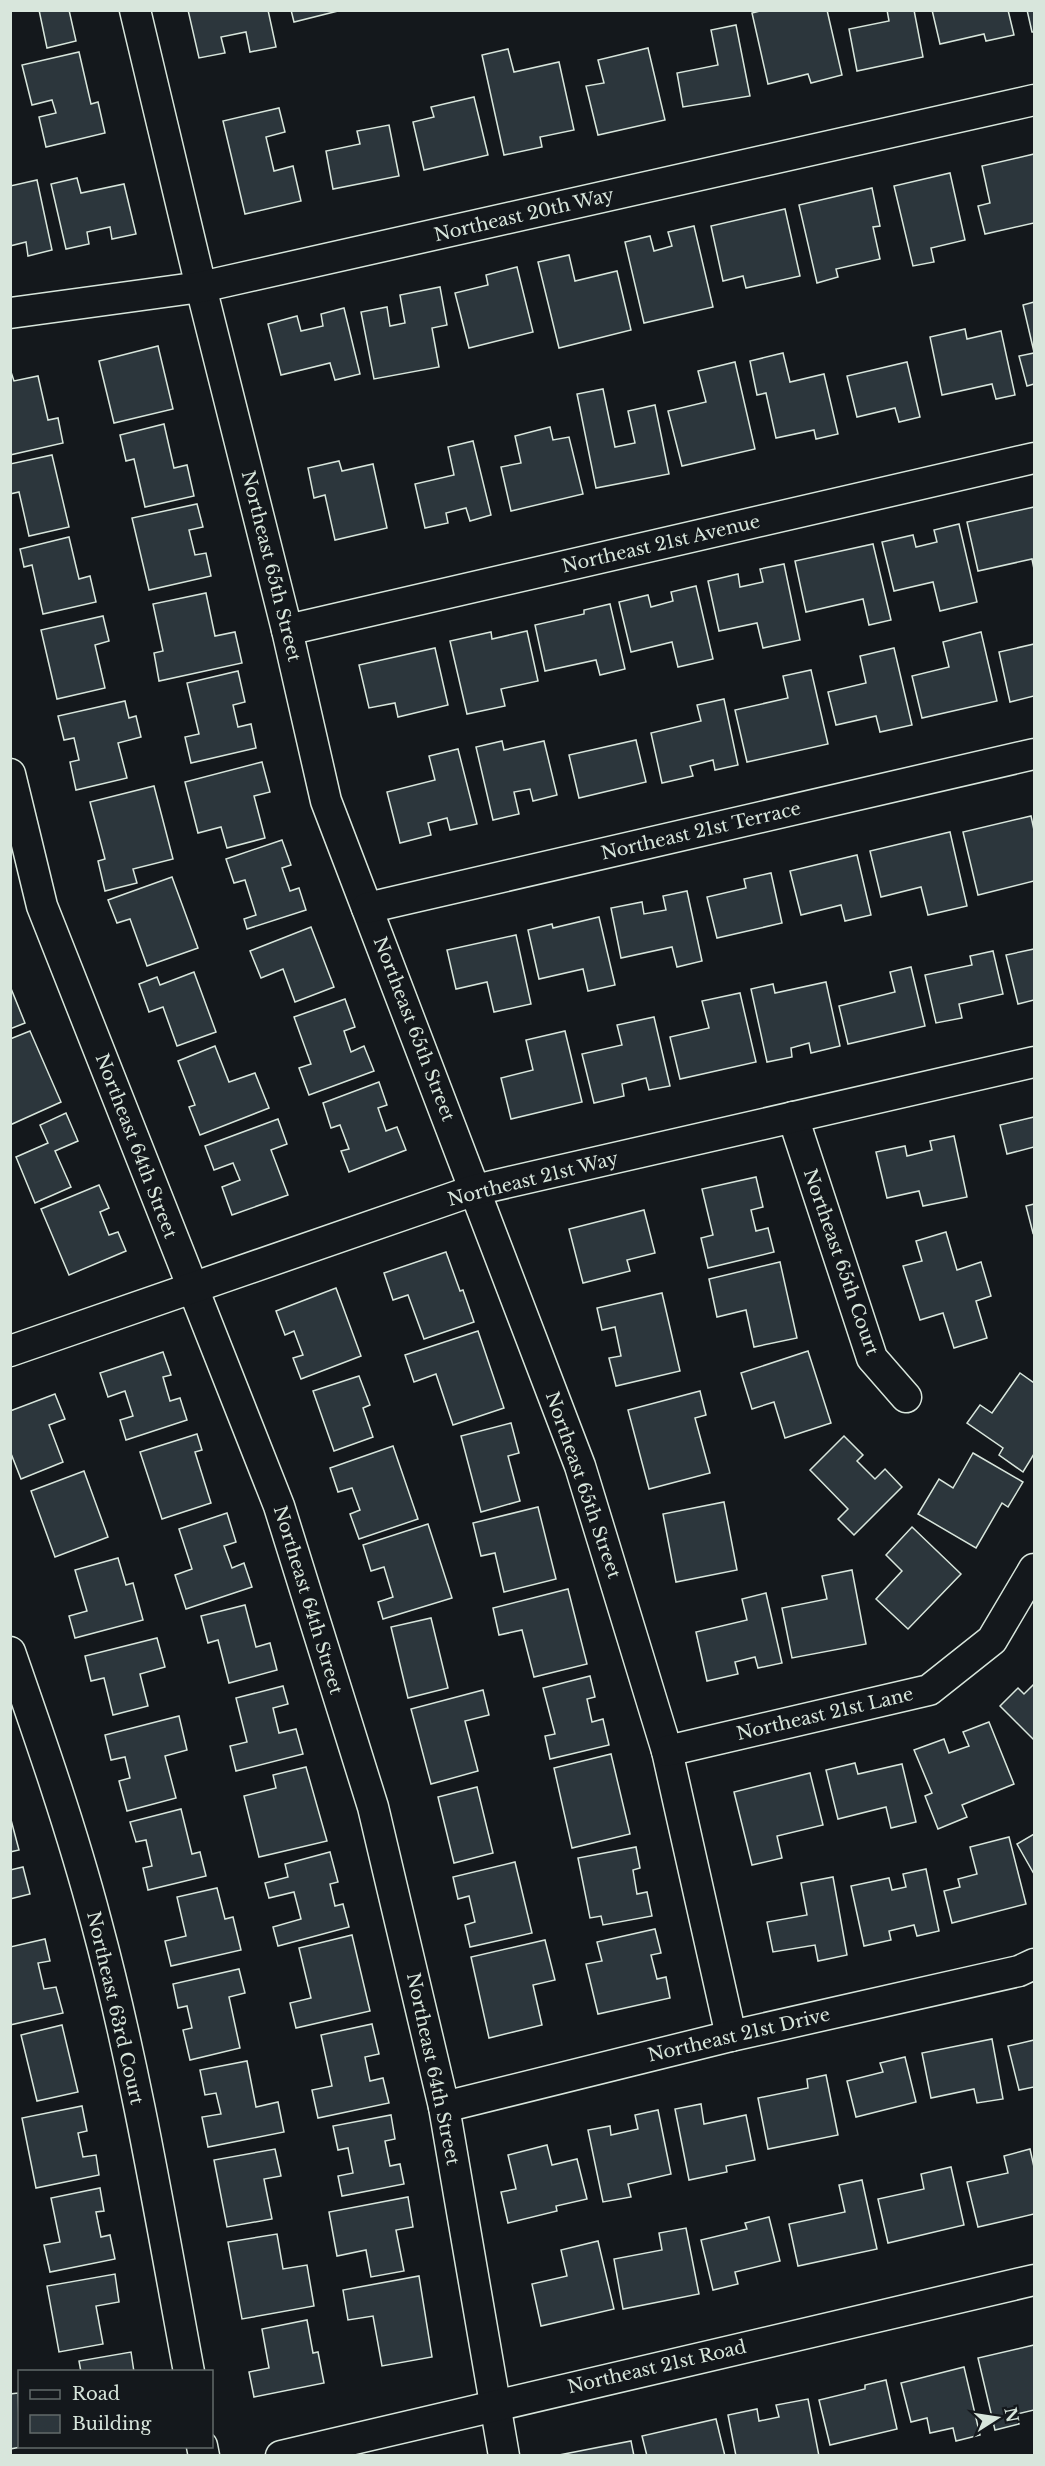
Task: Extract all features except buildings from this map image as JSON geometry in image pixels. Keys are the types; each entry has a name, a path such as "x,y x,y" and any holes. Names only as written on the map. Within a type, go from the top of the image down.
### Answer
{"street":[{"name":"Northeast 65th Street","path":"135,10 201,287 287,630 326,801 580,1466 667,1751 731,2036"},
{"name":"Northeast 20th Way","path":"10,313 201,287 1035,100"},
{"name":"Northeast 21st Avenue","path":"287,630 1035,458"},
{"name":"Northeast 21st Terrace","path":"367,908 1035,754"},
{"name":"Northeast 64th Street","path":"10,774 42,906 279,1506 373,1807 444,2107 504,2456"},
{"name":"Northeast 21st Way","path":"10,1351 475,1190 1035,1062"},
{"name":"Northeast 65th Court","path":"792,1117 872,1358 906,1397"},
{"name":"Northeast 21st Lane","path":"667,1751 929,1690 992,1640 1035,1569"},
{"name":"Northeast 63rd Court","path":"10,1652 37,1729 96,1921 146,2140 189,2370"},
{"name":"Northeast 21st Drive","path":"444,2107 731,2036 1019,1971 1035,1964"},
{"name":"Northeast 21st Road","path":"281,2456 1035,2280"}]}
